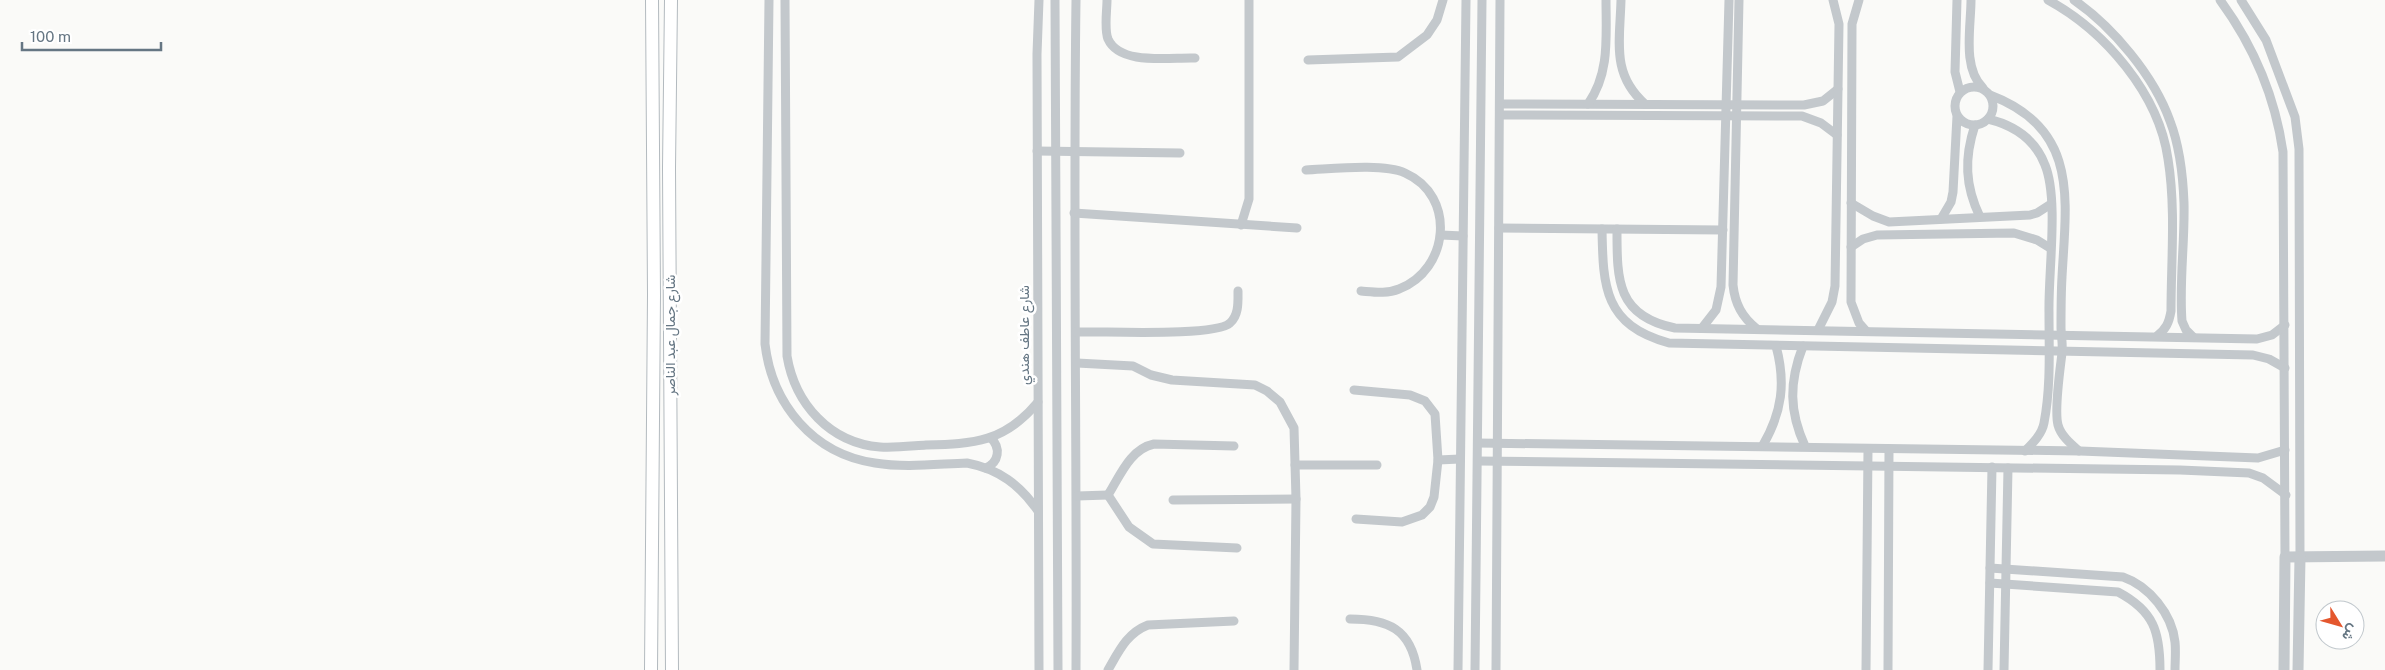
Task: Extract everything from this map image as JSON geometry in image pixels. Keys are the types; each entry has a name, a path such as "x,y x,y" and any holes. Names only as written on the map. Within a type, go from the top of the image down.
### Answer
{"main road":[{"name":"شارع جمال عبد الناصر","path":"651,670 654,204 652,0"},
{"name":"شارع جمال عبد الناصر","path":"671,0 669,168 672,670"},
{"path":"653,168 661,174 669,168"},
{"path":"654,204 660,200 666,201 670,206"}],"street":[{"path":"769,0 765,344 769,369 778,393 791,414 809,433 829,448 852,458 890,465 967,463 986,468 1003,476 1019,488 1038,511"},
{"path":"785,0 787,345 789,368 797,390 809,410 826,426 846,438 862,444 891,447 967,444 990,438 1017,423 1038,402"},
{"name":"شارع عاطف هندي","path":"1039,670 1037,54 1040,0"},
{"path":"1055,0 1058,670"},
{"path":"1076,0 1074,150 1077,363 1076,670"},
{"path":"1107,0 1107,38 1114,47 1124,54 1136,57 1195,58"},
{"path":"1241,225 1249,199 1249,0"},
{"path":"1308,60 1398,57 1427,35 1437,20 1443,0"},
{"path":"1458,670 1466,0"},
{"path":"1475,670 1482,0"},
{"path":"1496,670 1500,0"},
{"path":"1588,104 1595,94 1604,72 1606,0"},
{"path":"1621,0 1620,67 1628,85 1645,104"},
{"path":"1702,328 1713,315 1720,299 1729,0"},
{"path":"1818,330 1832,302 1835,286 1839,24 1833,0"},
{"path":"1859,0 1852,24 1851,302 1859,322 1866,331"},
{"path":"1957,0 1955,72 1960,92"},
{"path":"1971,0 1971,70 1978,83 1990,95 2018,108 2040,127 2053,146 2062,167 2066,197 2058,424 2066,439 2080,451"},
{"path":"2048,0 2078,19 2102,41 2144,94 2159,125 2168,159 2171,194 2171,311 2165,330 2157,336"},
{"path":"2074,0 2113,32 2153,89 2170,120 2180,159 2184,203 2182,321 2186,330 2193,337"},
{"path":"2220,0 2252,48 2279,121 2283,152 2286,495 2284,670"},
{"path":"2241,0 2270,48 2295,117 2299,150 2300,557 2298,670"},
{"path":"1740,1 1734,290 1742,314 1757,329"},
{"path":"1941,219 1951,202 1953,192 1957,116 1955,101 1960,92 1968,87 1983,88"},
{"path":"1500,104 1814,104 1831,96 1838,89"},
{"path":"1957,116 1964,123 1975,125 1988,119 1993,110 1990,95"},
{"path":"1500,115 1802,116 1821,123 1837,135"},
{"path":"1988,119 2000,122 2017,131 2032,143 2040,154 2049,178 2051,204 2049,350 2044,424 2036,439 2025,451"},
{"path":"1975,125 1968,148 1966,172 1971,195 1980,217"},
{"path":"1037,151 1074,150 1180,153"},
{"path":"1306,170 1391,169 1405,173 1418,181 1429,192 1436,205 1441,220 1441,235 1437,253 1428,269 1414,282 1398,290 1380,293 1361,291"},
{"path":"1851,204 1889,222 2030,216 2045,210 2051,204"},
{"path":"1074,213 1297,228"},
{"path":"1499,228 1723,230"},
{"path":"1602,229 1603,278 1609,297 1619,314 1633,328 1650,338 1669,343 2253,355 2269,359 2285,368"},
{"path":"1617,229 1617,272 1624,293 1636,310 1661,325 1675,328 2049,336 2257,338 2272,334 2285,325"},
{"path":"1851,247 1863,239 1885,234 2014,233 2037,240 2050,248"},
{"path":"1441,235 1463,236"},
{"path":"1076,332 1163,332 1220,329 1230,323 1238,311 1238,291"},
{"path":"1763,445 1773,427 1780,407 1782,380 1776,346"},
{"path":"1803,346 1795,365 1791,386 1794,414 1806,446"},
{"path":"1077,363 1133,366 1151,375 1172,380 1255,385 1267,391 1280,402 1289,415 1294,428 1296,499 1294,670"},
{"path":"1354,390 1410,395 1425,401 1435,414 1438,460 1434,497 1430,507 1422,515 1402,522 1356,519"},
{"path":"986,468 992,464 998,453 996,445 990,438"},
{"path":"1478,443 1763,445 1868,449 2080,451 2258,458 2285,450"},
{"path":"1108,495 1131,458 1145,446 1154,444 1234,446"},
{"path":"1866,670 1868,449"},
{"path":"1888,670 1889,449"},
{"path":"1438,460 1460,459"},
{"path":"1478,461 2180,470 2249,473 2263,478 2286,495"},
{"path":"1295,465 1377,465"},
{"path":"1988,670 1992,468"},
{"path":"2004,670 2008,468"},
{"path":"1077,496 1108,495"},
{"path":"1108,495 1129,527 1153,544 1237,548"},
{"path":"1173,500 1296,499"},
{"path":"2285,557 2385,556"},
{"path":"1990,568 2123,577 2134,580 2158,602 2169,621 2175,642 2175,670"},
{"path":"1990,583 2118,592 2133,600 2146,612 2155,627 2160,644 2160,670"},
{"path":"1350,619 1372,619 1386,623 1398,631 1411,648 1417,670 1427,670"},
{"path":"1108,670 1130,635 1138,629 1148,626 1234,621"}]}
